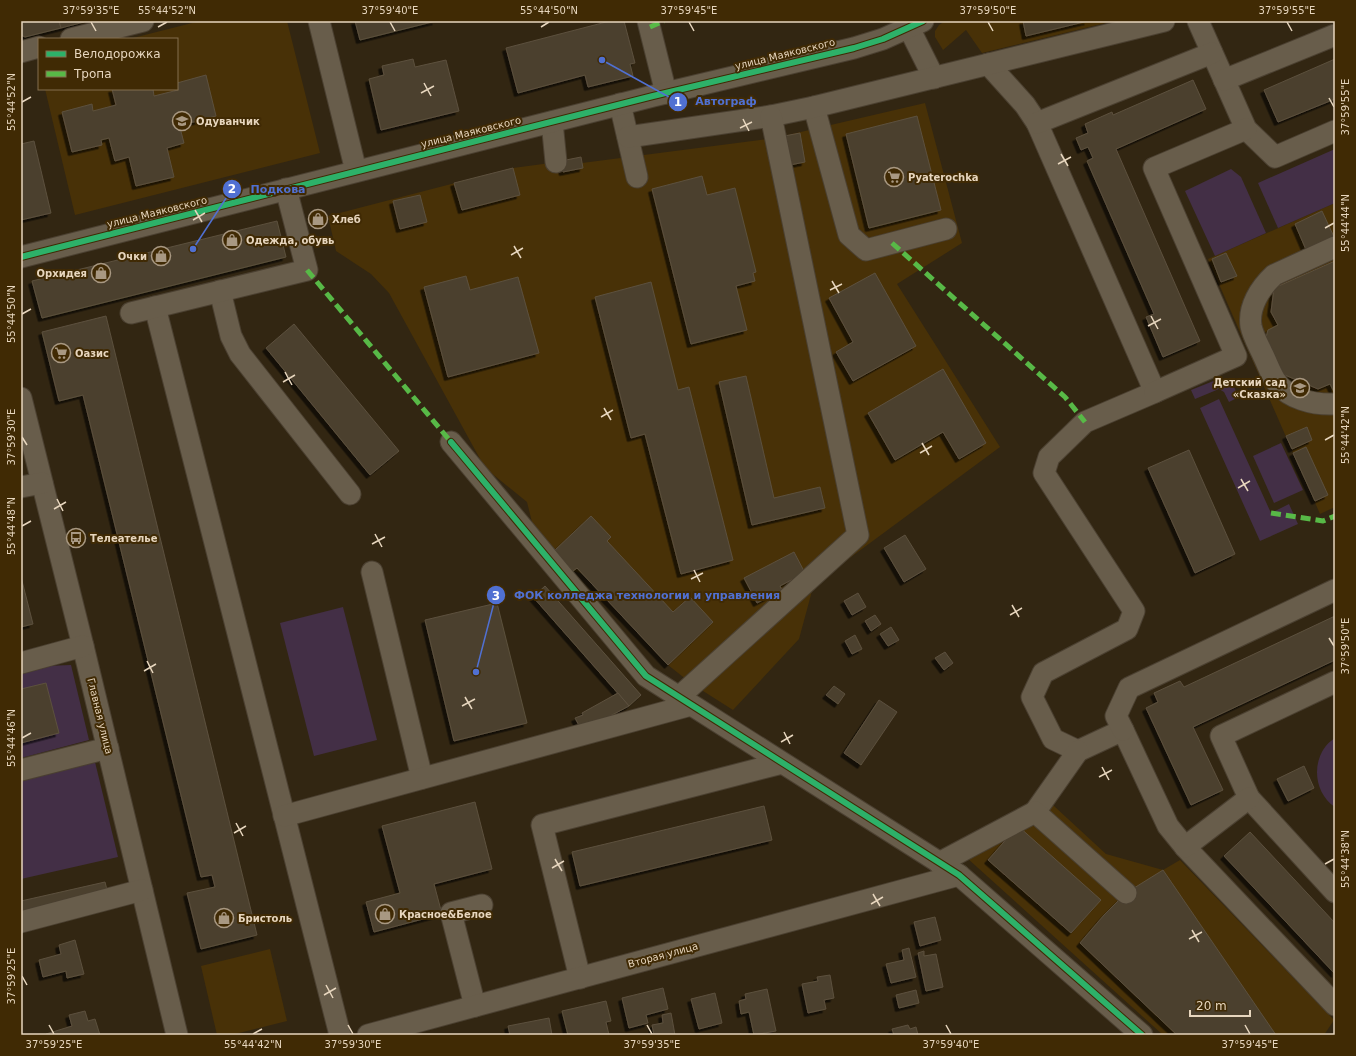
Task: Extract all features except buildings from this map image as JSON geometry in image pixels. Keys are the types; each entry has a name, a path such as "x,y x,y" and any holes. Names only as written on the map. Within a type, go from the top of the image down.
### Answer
{"street":[{"path":"75,32 143,21"},
{"path":"318,21 356,171"},
{"path":"648,21 666,93"},
{"path":"628,137 771,116 814,108 1164,21"},
{"path":"1198,21 1246,129 1275,156 1335,131"},
{"path":"916,25 934,78"},
{"name":"улица Маяковского","path":"21,257 620,104 854,48 883,39 916,25"},
{"path":"1224,80 1335,34"},
{"path":"21,52 38,47"},
{"path":"1037,123 1212,53"},
{"path":"988,64 1025,105 1037,123 1155,392"},
{"path":"620,104 637,177"},
{"path":"814,108 848,236 866,250 946,229"},
{"path":"284,816 422,778 685,701 858,535 771,116"},
{"path":"552,122 556,162"},
{"path":"1078,751 1052,739 1032,697 1043,673 1127,629 1134,611 1044,473 1049,457 1085,422 1236,356 1154,168 1246,129"},
{"path":"131,313 307,270 286,189"},
{"path":"1335,247 1274,276 1267,281 1258,294 1250,318 1254,335 1275,380 1282,388 1308,402 1335,404"},
{"path":"220,291 232,336 240,354 350,494"},
{"path":"155,307 340,1035"},
{"path":"1231,345 1254,335"},
{"name":"Главная улица","path":"21,398 108,748 177,1035"},
{"path":"451,442 646,676 959,875 1142,1035"},
{"path":"21,488 42,483"},
{"path":"372,572 422,778"},
{"path":"1335,590 1130,688 1116,716 1168,826 1335,1005"},
{"path":"21,663 83,646"},
{"path":"1335,682 1221,736 1249,798 1335,892"},
{"path":"939,863 1035,812 1078,751 1123,730"},
{"path":"21,770 108,748"},
{"path":"580,978 542,825 782,763"},
{"path":"1186,847 1249,798"},
{"path":"1035,812 1126,893"},
{"name":"Вторая улица","path":"368,1035 959,875"},
{"path":"21,922 142,890"},
{"path":"475,1006 451,913 482,905"}],"shaded area":[{"name":"Одуванчик","path":"200,21 287,21 320,153 75,215 45,90 178,90 178,38 133,38"},
{"path":"945,21 1114,21 982,53 966,30 943,50 935,37 935,31 939,25"},
{"path":"925,103 962,243 897,284 1000,447 824,577 812,591 799,639 733,710 692,684 668,665 583,574 573,571 554,551 536,538 527,502 485,468 389,293 371,274 336,251 328,216 513,168 581,157 582,163 775,138"},
{"path":"1335,149 1335,203 1278,228 1258,183"},
{"path":"1231,169 1241,177 1266,233 1215,256 1185,191"},
{"name":"Детский сад «Сказка»","path":"1335,203 1335,507 1320,514 1208,259"},
{"path":"1216,380 1225,380 1231,383 1239,397 1229,402 1224,392 1219,389 1195,399 1191,390"},
{"path":"1219,399 1271,513 1289,504 1298,524 1260,541 1200,408"},
{"path":"1281,443 1303,490 1274,503 1253,456"},
{"path":"343,607 377,740 314,756 280,623"},
{"path":"71,665 89,740 21,758 21,673 46,666"},
{"path":"1335,738 1335,807 1327,800 1322,792 1318,782 1317,772 1318,762 1322,753 1327,745"},
{"path":"95,762 118,857 21,879 21,781"},
{"path":"1041,794 1106,854 1163,870 1180,860 1334,1020 1324,1035 1163,1035 967,858 949,846 1035,800"},
{"path":"270,949 287,1021 231,1035 217,1035 201,966"}],"marked path":[{"path":"650,27 664,21"},
{"path":"892,243 1065,397 1085,422"},
{"path":"307,270 451,442"},
{"path":"1271,513 1323,521 1335,516"}],"cycle path":[{"path":"21,257 653,96 854,48 883,39 923,21"},
{"path":"451,442 646,676 959,875 1142,1035"}],"place":[{"name":"Автограф","path":"602,60"},
{"name":"Одуванчик","path":"182,121"},
{"name":"Pyaterochka","path":"894,177"},
{"name":"Хлеб","path":"318,219"},
{"name":"Одежда, обувь","path":"232,240"},
{"name":"Подкова","path":"193,249"},
{"name":"Очки","path":"161,256"},
{"name":"Орхидея","path":"101,273"},
{"name":"Оазис","path":"61,353"},
{"name":"Детский сад «Сказка»","path":"1300,388"},
{"name":"Телеателье","path":"76,538"},
{"name":"ФОК колледжа технологии и управления","path":"476,672"},
{"name":"Красное&Белое","path":"385,914"},
{"name":"Бристоль","path":"224,918"}]}
